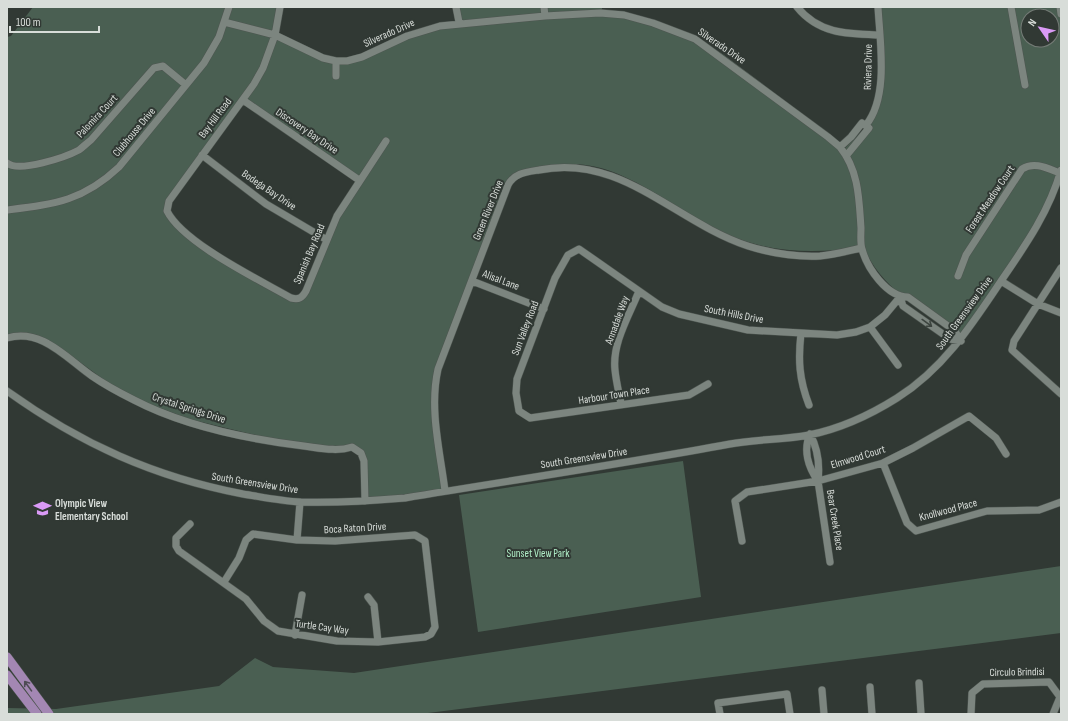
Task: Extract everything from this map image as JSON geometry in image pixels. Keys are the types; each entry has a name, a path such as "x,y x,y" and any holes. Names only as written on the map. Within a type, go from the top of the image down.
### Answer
{"main road":[{"path":"7,657 49,714"},
{"path":"7,675 37,714"}],"street":[{"name":"Clubhouse Drive","path":"7,210 65,201 87,192 106,179 119,166 212,52 229,7"},
{"name":"Bay Hill Road","path":"167,211 169,201 243,100 263,68 275,35 280,7"},
{"path":"456,7 459,22"},
{"path":"544,7 545,16"},
{"path":"796,7 811,21 833,31 849,34 879,35"},
{"name":"Riviera Drive","path":"846,156 869,128 866,125 876,108 879,94 878,7"},
{"path":"1011,7 1025,85"},
{"path":"1060,7 1061,14"},
{"name":"Silverado Drive","path":"224,22 275,35 323,58 336,61 347,61 362,57 407,36 459,22 545,16 600,10 671,29 695,39 840,147 852,168 857,184 861,248 876,275 887,287 900,297 903,306 950,339 961,341"},
{"path":"336,61 336,76"},
{"name":"Palomira Court","path":"7,163 15,166 41,163 80,149 102,129 154,68 163,66 186,85"},
{"name":"Discovery Bay Drive","path":"243,100 359,180"},
{"path":"840,147 851,137 862,123 866,125"},
{"name":"Spanish Bay Road","path":"167,211 171,220 200,245 291,298 298,299 302,297 306,291 337,216 359,180 386,141"},
{"name":"Bodega Bay Drive","path":"202,155 266,204 327,240"},
{"name":"Forest Meadow Court","path":"958,276 966,255 1022,169 1029,165 1037,165 1061,171"},
{"name":"Green River Drive","path":"445,491 434,411 434,389 440,360 510,182 521,173 552,167 576,167 603,173 639,188 719,235 759,249 786,254 820,256 861,248"},
{"name":"South Greensview Drive","path":"7,391 87,442 146,468 210,488 300,502 365,501 405,498 737,442 810,434 862,417 898,397 932,372 961,341 1036,230 1046,210 1061,171"},
{"name":"South Hills Drive","path":"571,253 579,249 662,307 679,314 748,330 837,334 856,332 870,327 885,315 900,297"},
{"name":"Sun Valley Road","path":"523,414 519,411 516,393 517,379 555,278 571,253"},
{"path":"1061,268 1014,341 1012,350 1061,394"},
{"name":"Alisal Lane","path":"472,281 544,309"},
{"path":"1001,281 1038,304 1061,314"},
{"name":"Annadale Way","path":"621,404 615,371 616,352 620,336 639,291"},
{"path":"870,327 898,365"},
{"path":"801,333 798,359 804,391 809,405"},
{"name":"Crystal Springs Drive","path":"7,338 26,336 49,343 113,390 149,408 178,419 253,438 334,449 345,450 352,447 361,453 364,461 365,501"},
{"name":"Harbour Town Place","path":"523,414 530,418 542,417 689,395 708,384"},
{"name":"Elmwood Court","path":"742,541 734,504 737,498 747,492 818,481 883,463 913,448 952,424 969,416 996,438 1006,454"},
{"name":"Bear Creek Place","path":"810,434 805,445 811,472 818,481 830,562"},
{"name":"Knollwood Place","path":"883,463 907,523 916,530 987,511 1039,510 1061,502"},
{"path":"297,540 300,502"},
{"name":"Turtle Cay Way","path":"190,524 176,538 176,546 180,551 246,599 264,621 278,630 295,635 337,641 378,642 424,637 434,630"},
{"name":"Boca Raton Drive","path":"224,582 239,558 246,540 250,535 257,534 297,540 335,541 415,535 422,538 425,545 432,609 435,621 434,630"},
{"path":"295,635 302,595"},
{"path":"368,597 374,605 378,642"},
{"name":"Circulo Brindisi","path":"971,714 972,693 983,684 1049,682 1060,697 1053,714"},
{"path":"920,683 921,714"},
{"path":"870,687 872,714"},
{"path":"822,690 824,714"},
{"path":"720,714 718,703 787,694 790,714"}],"green space":[{"path":"33,7 283,7 275,35 321,57 348,61 410,35 459,23 457,7 602,7 602,12 620,14 702,41 724,55 832,136 844,149 866,127 879,94 880,7 1060,7 1061,170 1048,205 962,339 920,310 893,288 871,262 864,247 801,251 785,250 754,244 717,230 629,179 606,170 583,164 559,165 513,180 440,369 436,403 447,489 367,499 360,450 267,438 189,419 147,403 107,382 58,346 43,338 7,337 7,37 11,36","holes":["245,99 361,180 339,219 301,297 293,296 200,244 171,216 170,206 203,154"]},
{"name":"Sunset View Park","path":"683,461 701,597 478,632 459,495"},
{"path":"1061,566 1061,633 420,714 7,714 7,708 56,709 219,686 255,658 273,667 354,673"}],"place":[{"name":"Olympic View Elementary School","path":"42,509"}]}
